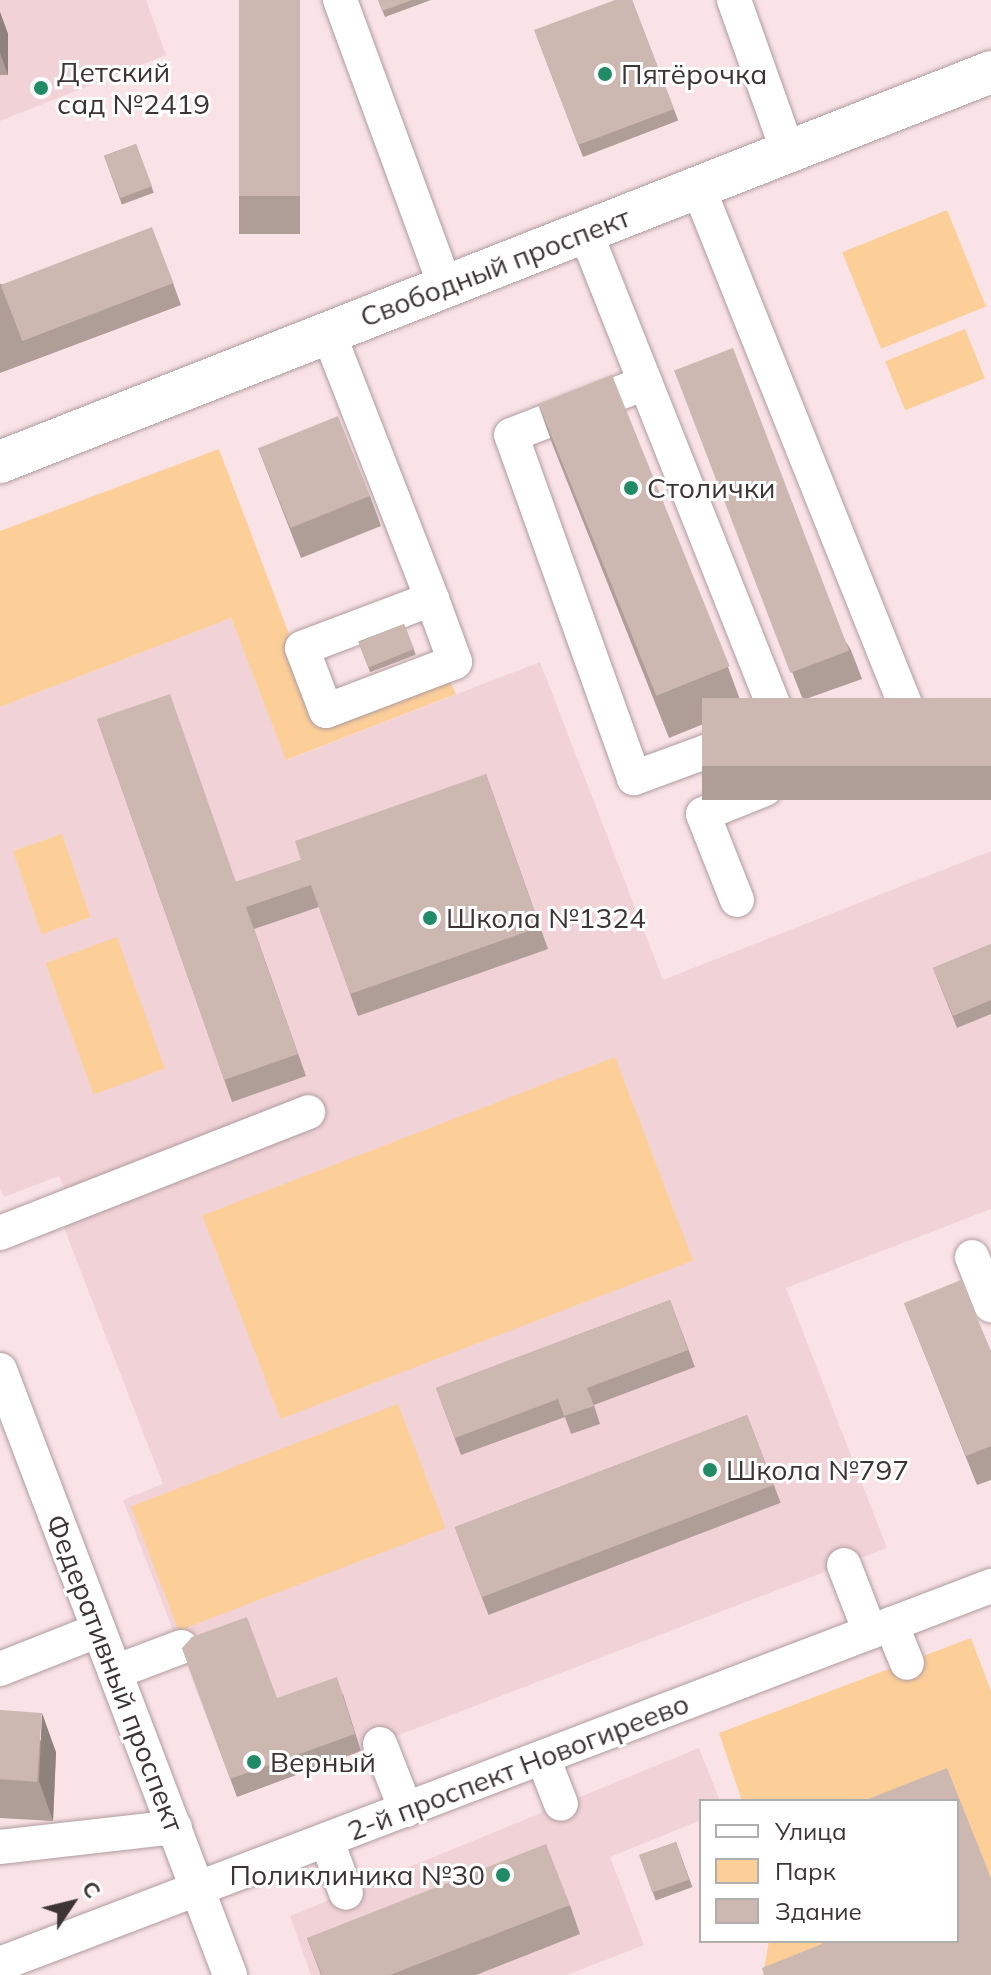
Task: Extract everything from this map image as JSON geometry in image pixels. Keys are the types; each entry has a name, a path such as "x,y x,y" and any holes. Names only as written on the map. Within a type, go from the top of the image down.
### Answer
{"main road":[{"name":"Свободный проспект","path":"0,462 991,72"}],"street":[{"path":"340,0 445,286"},
{"path":"734,0 788,152"},
{"path":"698,187 745,346 914,730"},
{"path":"585,231 781,724 634,778 511,435 645,383"},
{"path":"328,332 432,599"},
{"path":"737,900 703,814 791,779"},
{"path":"0,1233 308,1112"},
{"path":"972,1257 991,1305"},
{"name":"Федеративный проспект","path":"0,1370 11,1434 99,1630 230,1975"},
{"path":"844,1565 880,1628 907,1663"},
{"name":"2-й проспект Новогиреево","path":"0,1964 991,1586"},
{"path":"0,1669 99,1630"},
{"path":"115,1672 181,1647"},
{"path":"380,1744 406,1810"},
{"path":"543,1758 561,1804"},
{"path":"0,1847 175,1827"},
{"path":"327,1841 346,1893"}],"shaded area":[{"name":"Детский сад №2419","path":"0,0 146,0 166,55 0,121"},
{"path":"231,618 287,760 540,662 663,980 991,851 991,1209 786,1288 887,1548 237,1797 123,1500 163,1484 61,1220 72,1206 59,1176 4,1197 0,1188 0,707"},
{"name":"Поликлиника №30","path":"699,1748 719,1799 699,1799 699,1821 610,1857 644,1945 567,1975 311,1975 290,1916"}],"green space":[{"path":"947,210 986,306 881,349 842,252"},
{"path":"965,329 985,378 905,410 885,361"},
{"path":"219,449 322,721 446,673 456,694 286,760 231,618 0,707 0,531"},
{"path":"62,834 91,917 41,934 13,851"},
{"path":"117,937 165,1069 93,1095 46,963"},
{"path":"615,1057 693,1261 280,1419 202,1215"},
{"path":"398,1404 446,1528 179,1631 131,1506"},
{"path":"971,1638 991,1691 991,1975 763,1975 769,1943 959,1943 959,1799 741,1799 719,1733"}],"building":[{"path":"239,0 300,0 300,196 239,196"},
{"path":"378,0 412,0 382,11"},
{"name":"Пятёрочка","path":"615,0 632,0 674,109 578,145 534,30"},
{"path":"136,144 152,186 120,198 104,156"},
{"path":"152,227 174,283 22,341 1,285"},
{"path":"733,348 849,650 790,673 674,371"},
{"path":"612,375 730,666 656,696 539,405"},
{"path":"338,416 370,496 290,528 258,448"},
{"path":"404,624 414,649 369,667 359,642"},
{"name":"Школа №1324","path":"170,694 236,882 301,860 295,841 486,774 540,927 350,994 311,885 246,907 298,1054 224,1080 97,719"},
{"path":"702,698 991,698 991,766 702,766"},
{"path":"991,944 991,1000 953,1016 933,968"},
{"path":"961,1280 991,1351 991,1446 966,1456 904,1303"},
{"path":"670,1300 688,1350 587,1388 594,1406 564,1416 558,1399 455,1438 436,1388"},
{"path":"747,1415 774,1485 482,1597 455,1527"},
{"path":"247,1617 277,1698 337,1677 355,1734 230,1779 182,1648 192,1637"},
{"path":"0,1710 42,1713 37,1782 0,1779"},
{"path":"947,1768 991,1878 991,1975 764,1975 762,1968 822,1943 959,1943 959,1799 868,1799"},
{"path":"676,1842 689,1880 652,1893 639,1855"},
{"path":"546,1844 570,1905 390,1975 322,1975 307,1938"}],"place":[{"name":"Пятёрочка","path":"605,74"},
{"name":"Детский сад №2419","path":"41,88"},
{"name":"Столички","path":"631,488"},
{"name":"Школа №1324","path":"430,918"},
{"name":"Школа №797","path":"710,1470"},
{"name":"Верный","path":"254,1762"},
{"name":"Поликлиника №30","path":"503,1875"}]}
